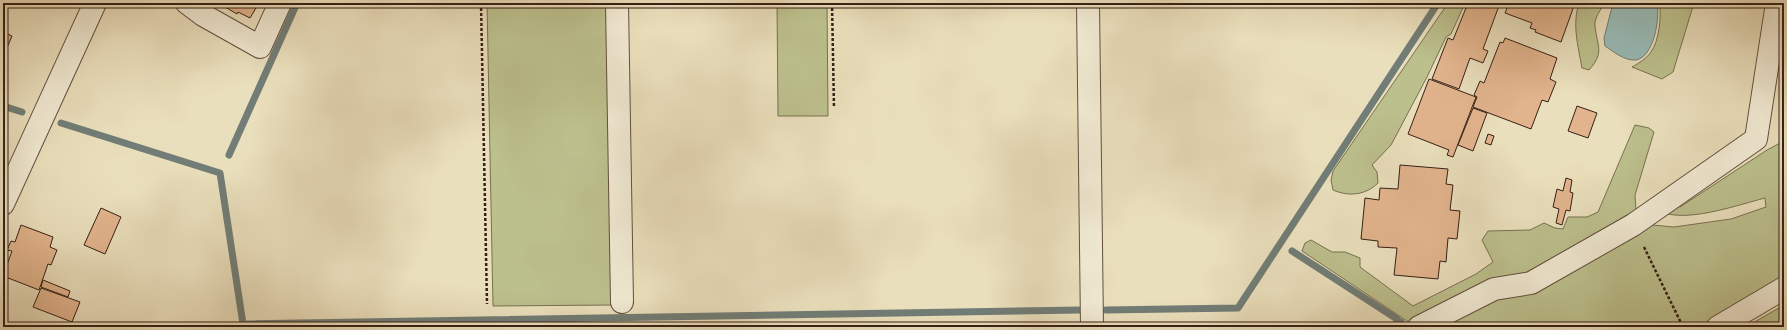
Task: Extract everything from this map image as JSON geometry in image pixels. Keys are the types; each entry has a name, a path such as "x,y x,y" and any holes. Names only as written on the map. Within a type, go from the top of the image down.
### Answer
{"street":[{"path":"3,204 95,3"},
{"path":"187,3 203,15 260,47 280,3"},
{"path":"617,3 622,302"},
{"path":"1088,3 1092,327"},
{"path":"1418,327 1494,289 1531,283 1633,225 1756,139 1777,3"},
{"path":"1718,327 1784,288"}],"path":[{"path":"481,3 487,304"},
{"path":"832,3 834,108"},
{"path":"1633,225 1684,327"}],"green space":[{"path":"487,3 609,3 613,305 493,306"},
{"path":"777,3 827,3 828,116 778,116"},
{"path":"1448,3 1465,3 1451,34 1446,37 1427,77 1391,145 1372,165 1377,172 1378,183 1368,190 1357,194 1345,194 1333,190 1331,180 1333,171"},
{"path":"1579,3 1605,3 1598,14 1595,23 1599,49 1597,58 1589,70 1582,68 1577,43 1576,19"},
{"path":"1659,3 1694,3 1673,72 1662,79 1632,67 1647,57 1654,47 1659,28"},
{"path":"1635,125 1649,128 1654,132 1635,195 1636,210 1524,274 1410,323 1302,251 1305,243 1311,240 1332,252 1345,252 1360,258 1360,267 1413,306 1476,274 1493,262 1482,240 1488,231 1530,230 1544,223 1555,228 1563,229 1568,217 1587,217 1598,212"},
{"path":"1784,141 1784,277 1698,327 1438,327 1642,224 1674,227 1731,219 1766,207 1765,198 1730,208 1691,215 1668,214 1677,205 1680,207 1767,150"},
{"path":"1784,305 1784,327 1746,327"}],"water":[{"path":"1613,3 1657,4 1658,18 1651,45 1642,57 1636,60 1620,56 1605,46 1604,38"}],"building":[{"path":"218,3 259,3 250,18 238,12 237,14"},
{"path":"1468,3 1500,3 1483,49 1488,51 1483,63 1470,58 1459,89 1432,79 1448,38 1453,40"},
{"path":"1509,3 1575,3 1561,42 1535,32 1536,30 1530,28 1532,23 1505,13"},
{"path":"3,32 12,36 3,57"},
{"path":"1505,38 1557,58 1550,79 1556,82 1548,102 1542,100 1531,129 1473,107 1477,97 1474,95 1480,81 1484,83 1500,42 1503,43"},
{"path":"1429,79 1476,97 1453,157 1447,155 1449,150 1408,134"},
{"path":"1577,106 1597,113 1588,138 1568,131"},
{"path":"1473,108 1487,113 1473,151 1458,145"},
{"path":"1488,134 1494,136 1491,145 1485,143"},
{"path":"1400,165 1448,169 1446,184 1453,185 1450,210 1460,211 1457,239 1448,238 1446,262 1440,261 1438,279 1394,275 1397,248 1378,247 1378,241 1361,239 1365,198 1379,200 1380,188 1398,189"},
{"path":"1566,178 1572,180 1570,192 1573,193 1570,211 1566,210 1562,225 1556,223 1559,209 1553,207 1557,189 1563,191"},
{"path":"101,208 121,217 105,254 84,245"},
{"path":"21,225 53,237 50,247 57,250 51,265 48,264 39,290 3,276 12,251 7,250 11,241 15,242"},
{"path":"43,280 70,291 68,297 41,287"},
{"path":"41,288 80,302 72,322 33,307"}],"waterway":[{"path":"229,155 297,3"},
{"path":"1106,310 1238,308 1438,3"},
{"path":"3,106 22,112"},
{"path":"61,123 220,173 243,324 1080,310"},
{"path":"1292,251 1397,319"},
{"path":"1391,327 1401,322"}]}
